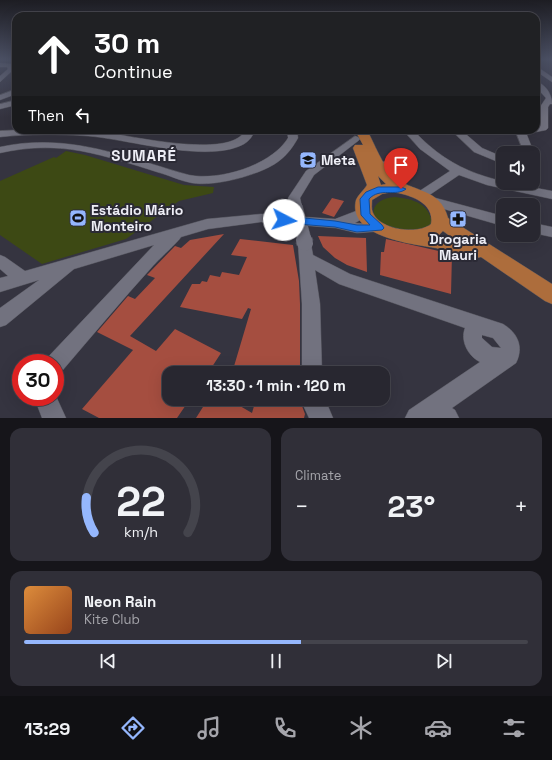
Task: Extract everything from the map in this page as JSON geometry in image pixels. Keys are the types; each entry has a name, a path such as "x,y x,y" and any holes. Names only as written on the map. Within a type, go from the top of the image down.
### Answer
{"main road":[{"path":"360,134 388,179 401,189 425,198 440,217 505,265 552,295"},
{"path":"360,134 374,185 364,199 364,212 371,222 379,228 397,235 457,246 480,253 505,265"},
{"path":"369,194 378,190 401,189"},
{"path":"412,237 426,235 434,231 440,217"}],"street":[{"path":"540,86 544,90 550,101 544,107 543,128 540,128"},
{"path":"0,98 12,93"},
{"path":"0,107 12,103"},
{"path":"0,134 12,133"},
{"path":"97,134 148,143 199,147 226,147 239,144 249,134"},
{"path":"0,150 15,146 35,144 73,147 198,181 223,177 268,163 287,148 293,138 292,134"},
{"path":"312,366 311,304 305,250 294,198 310,173 357,134"},
{"path":"412,134 438,160 456,172 482,181 552,195"},
{"path":"460,134 478,150 496,158"},
{"path":"522,134 526,146"},
{"path":"379,165 412,163"},
{"path":"425,198 456,172"},
{"path":"425,198 475,215"},
{"path":"335,224 352,219 364,212"},
{"path":"440,217 452,212 496,220"},
{"path":"0,285 207,224 261,218 335,224 357,228 379,228"},
{"path":"540,229 552,232"},
{"path":"64,354 157,251 185,231"},
{"path":"305,250 345,279 485,326 478,326 473,329 472,335 475,345 486,355 503,359 432,415"},
{"path":"0,261 23,278"},
{"path":"0,319 75,262"},
{"path":"49,406 54,418"},
{"path":"315,406 321,418"}],"green space":[{"name":"Estádio Mário Monteiro","path":"66,151 85,155 184,185 214,187 213,193 179,201 126,239 42,264 0,235 0,181 54,157 56,158"},
{"path":"395,197 409,199 420,204 431,217 432,224 418,234 390,229 380,223 375,218 374,208 381,201 387,198"}],"building":[{"path":"332,198 344,201 334,217 322,213"},
{"path":"224,234 130,336 156,351 175,329 221,353 213,366 162,366 162,406 185,406 177,418 99,418 82,409 133,350 97,332 128,296 135,299 155,278 147,275 175,246 181,248 190,240"},
{"path":"318,236 366,238 367,272 347,265 335,258 323,247"},
{"path":"240,239 293,245 299,281 300,366 234,366 251,309 248,308 242,319 180,307 192,284 200,284 202,281 207,282 210,275 220,277 222,272 239,275 247,257 231,255"},
{"path":"386,239 452,254 451,294 380,275 381,252 384,252"},
{"path":"204,406 240,406 252,413 254,406 302,406 305,414 304,418 196,418"}],"place":[{"name":"Meta","path":"308,160"},
{"name":"Estádio Mário Monteiro","path":"78,218"},
{"name":"Drogaria Mauri","path":"458,219"}],"district":[{"name":"SUMARÉ","path":"144,155"}],"route":[{"path":"284,220 335,224 357,228 379,228 365,215 364,199 369,194 378,190 392,188 401,189"}]}
